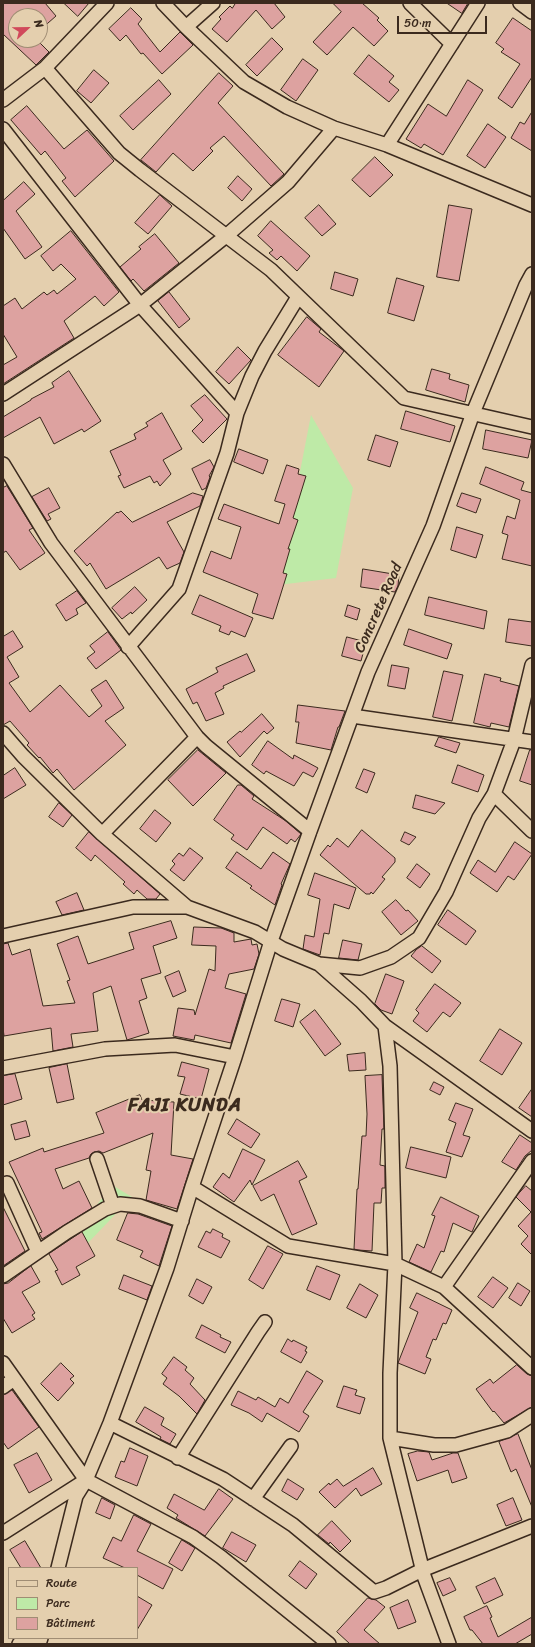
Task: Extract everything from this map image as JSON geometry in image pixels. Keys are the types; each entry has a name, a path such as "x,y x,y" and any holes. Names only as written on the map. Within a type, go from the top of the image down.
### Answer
{"street":[{"path":"3,100 45,68 107,3"},
{"path":"163,3 244,82 287,107 334,128 386,145 532,205"},
{"path":"186,27 213,3"},
{"path":"410,3 452,44"},
{"path":"386,145 478,3"},
{"path":"520,3 532,12"},
{"path":"45,68 119,152 140,170 271,270 404,398 532,427"},
{"path":"3,394 140,305 226,236 288,182 334,128"},
{"path":"3,129 140,305 237,413"},
{"name":"Concrete Road","path":"58,1567 76,1496 86,1480 110,1423 167,1268 271,941 368,672 433,526 473,413 526,285 532,274"},
{"path":"128,647 179,589 227,453 237,413 252,376 265,351 298,297"},
{"path":"3,464 51,543 197,737 310,831"},
{"path":"3,936 133,907 187,907 255,932 282,949 319,964 360,968 391,957 419,938 446,892 479,818 494,794 514,740 532,665"},
{"path":"352,716 532,742"},
{"path":"3,732 23,756 102,834 187,907"},
{"path":"102,834 197,737"},
{"path":"494,794 532,831"},
{"path":"319,964 361,1001 385,1026 532,1131"},
{"path":"385,1026 390,1066 395,1264 390,1373 390,1438 422,1570 449,1644"},
{"path":"3,1068 105,1049 175,1045 235,1057"},
{"path":"97,1159 113,1206"},
{"path":"444,1287 532,1161"},
{"path":"7,1183 38,1252"},
{"path":"192,1187 288,1246 395,1264 444,1287 532,1368"},
{"path":"3,1276 80,1224 113,1206 120,1204 140,1206 182,1221"},
{"path":"178,1458 265,1322"},
{"path":"3,1363 86,1480 193,1537 222,1557 320,1642"},
{"path":"3,1387 14,1379"},
{"path":"390,1438 434,1444 456,1445 507,1431 532,1415"},
{"path":"110,1423 223,1479 253,1498 293,1525 374,1592 386,1588 422,1570 532,1526"},
{"path":"253,1498 291,1446"},
{"path":"3,1533 86,1480"},
{"path":"19,1644 28,1639"}],"green space":[{"path":"311,415 353,488 336,578 278,585"},
{"path":"112,1185 132,1197 86,1245 74,1235"}],"building":[{"path":"3,3 45,3 56,16 48,23 48,8 8,8 8,39 3,34"},
{"path":"64,3 89,3 78,16"},
{"path":"236,3 274,3 285,17 272,29 256,10 227,42 212,29 221,19 219,17 230,6 232,8"},
{"path":"333,3 362,3 379,18 377,20 388,31 374,46 353,27 327,55 313,42 341,12"},
{"path":"447,3 468,3 462,13"},
{"path":"131,8 142,19 138,24 160,52 180,32 193,45 162,74 143,53 141,54 126,35 120,41 109,29"},
{"path":"513,18 532,31 532,77 512,108 498,98 520,64 501,52 504,49 496,43"},
{"path":"272,38 283,49 257,76 246,65"},
{"path":"18,48 45,48 49,52 36,65"},
{"path":"369,55 394,76 389,82 399,90 389,102 354,74"},
{"path":"303,59 318,70 296,101 281,90"},
{"path":"94,70 109,83 91,103 77,91"},
{"path":"219,73 233,86 218,103 284,174 271,186 224,136 210,148 213,151 193,171 173,153 156,172 141,160"},
{"path":"159,80 171,94 133,130 120,116"},
{"path":"468,80 483,90 443,155 424,144 421,148 406,139 428,104 446,116"},
{"path":"27,106 64,149 87,130 114,161 75,197 62,181 66,178 45,151 41,155 11,120"},
{"path":"532,112 532,151 511,138 520,122 524,124"},
{"path":"488,124 506,137 485,168 467,156"},
{"path":"375,157 393,175 370,197 352,180"},
{"path":"238,176 252,189 242,201 228,188"},
{"path":"24,182 35,194 16,211 42,247 25,259 3,228 3,201"},
{"path":"160,195 172,206 148,234 135,223"},
{"path":"319,205 336,224 322,236 305,218"},
{"path":"449,205 472,209 459,281 437,277"},
{"path":"271,221 310,256 297,271 281,256 277,260 269,253 273,250 258,236"},
{"path":"71,231 119,292 104,306 95,296 64,321 74,338 3,384 3,365 17,357 3,334 3,306 15,298 22,309 44,292 47,295 54,290 57,294 76,279 61,264 53,271 41,256"},
{"path":"155,234 179,263 144,291 133,279 131,281 120,267 141,249 139,247"},
{"path":"335,272 358,279 353,296 331,289"},
{"path":"397,278 424,286 414,321 388,313"},
{"path":"169,292 190,319 179,328 158,301"},
{"path":"307,317 321,329 319,332 344,351 319,387 278,355"},
{"path":"238,347 251,360 229,384 216,372"},
{"path":"432,369 450,374 449,379 469,385 465,402 426,390"},
{"path":"69,371 101,421 84,432 82,429 54,444 40,417 3,438 3,417 31,399 54,387 52,383"},
{"path":"205,395 227,419 203,443 192,431 203,420 191,406"},
{"path":"406,411 455,426 450,442 401,429"},
{"path":"162,413 182,449 163,460 171,474 160,486 157,481 154,483 150,476 124,488 118,476 121,475 110,451 136,439 134,434 148,426 146,423"},
{"path":"486,430 532,440 528,458 483,449"},
{"path":"376,435 398,442 390,467 368,460"},
{"path":"239,449 268,460 263,474 234,462"},
{"path":"210,460 214,467 209,476 210,477 206,488 202,490 192,469"},
{"path":"287,465 299,469 298,474 306,476 293,518 298,520 288,549 290,549 283,573 287,574 273,619 252,613 258,594 203,572 211,551 231,559 241,527 218,519 224,504 279,524 285,504 275,501"},
{"path":"486,467 524,482 521,490 532,493 532,566 502,559 508,535 502,533 507,516 515,519 520,500 480,484"},
{"path":"7,486 33,528 29,530 45,553 20,570 6,551 3,553 3,488"},
{"path":"49,488 60,508 48,514 51,519 47,521 32,497"},
{"path":"193,493 203,496 200,506 167,522 184,552 180,563 167,569 159,557 106,589 90,563 87,566 74,551 117,512 118,513 121,511 132,522"},
{"path":"462,493 481,499 476,513 457,506"},
{"path":"457,527 483,535 476,558 451,550"},
{"path":"363,569 399,575 398,586 395,592 361,587"},
{"path":"135,587 147,600 132,614 131,612 122,619 112,608"},
{"path":"77,591 86,603 76,609 78,614 66,621 56,605"},
{"path":"200,595 253,618 245,637 231,631 229,635 219,631 221,626 192,614"},
{"path":"429,597 487,611 484,629 425,615"},
{"path":"348,605 360,609 357,620 345,616"},
{"path":"509,619 532,622 532,646 506,642"},
{"path":"409,629 452,644 447,659 404,645"},
{"path":"13,631 23,647 7,657 19,677 9,683 30,712 60,685 89,717 102,706 91,690 106,680 124,708 105,721 126,745 74,790 57,769 53,773 40,757 39,758 27,745 29,743 10,721 3,725 3,637"},
{"path":"108,632 121,650 96,669 87,658 95,652 90,646"},
{"path":"347,637 366,642 361,661 342,656"},
{"path":"247,654 255,671 223,686 224,688 215,693 224,714 206,721 197,702 193,704 186,689 218,672 216,668"},
{"path":"392,665 409,668 405,689 388,686"},
{"path":"444,671 463,675 452,721 433,717"},
{"path":"485,674 501,678 500,681 519,686 509,727 491,723 490,727 474,723"},
{"path":"298,705 345,711 331,750 296,743 299,722 296,722"},
{"path":"262,714 274,728 267,734 264,731 240,757 227,742"},
{"path":"439,737 460,743 456,753 435,746"},
{"path":"268,741 293,759 294,755 318,768 313,777 303,772 294,786 266,771 264,774 252,765"},
{"path":"198,750 226,773 193,806 168,780"},
{"path":"530,750 532,750 532,785 520,781"},
{"path":"458,765 484,775 478,792 452,783"},
{"path":"15,768 26,785 3,799 3,776"},
{"path":"364,769 375,773 367,793 356,788"},
{"path":"238,785 241,785 254,796 252,799 286,821 301,834 295,842 291,839 287,844 263,827 247,850 231,839 234,835 214,820"},
{"path":"416,795 445,803 435,814 413,808"},
{"path":"59,803 72,815 63,827 49,817"},
{"path":"155,810 171,823 156,842 140,829"},
{"path":"362,830 395,858 395,862 382,877 385,879 373,894 371,892 370,894 366,894 320,855 328,845 330,847 337,838 348,847"},
{"path":"89,832 160,894 156,899 147,899 137,890 134,894 123,884 125,882 95,855 91,861 76,848"},
{"path":"405,832 416,837 409,845 401,841"},
{"path":"515,842 532,854 514,880 508,876 497,892 470,873 478,860 495,872"},
{"path":"190,848 203,858 184,881 170,870 175,864 172,861 179,853 183,856"},
{"path":"237,852 261,869 273,852 290,864 281,884 282,885 275,905 250,888 252,886 226,868"},
{"path":"417,864 430,874 420,888 407,878"},
{"path":"315,873 356,888 349,909 334,904 329,934 324,933 320,955 303,949 305,935 314,937 320,899 308,895"},
{"path":"77,893 84,910 62,915 56,902"},
{"path":"396,900 418,921 401,935 382,912"},
{"path":"448,910 476,931 466,945 438,925"},
{"path":"171,921 177,938 153,946 161,973 141,979 147,998 139,1001 149,1033 127,1040 111,986 93,993 98,1031 71,1034 73,1047 53,1051 51,1028 4,1036 3,944 8,943 12,955 30,949 43,1006 75,1003 67,981 70,980 57,944 78,936 88,964 134,949 129,933"},
{"path":"194,927 221,928 234,933 234,942 251,939 252,945 257,944 259,954 254,969 229,974 225,988 246,994 231,1043 195,1035 194,1040 173,1036 178,1008 194,1010 195,1015 209,969 215,971 216,946 192,945"},
{"path":"343,940 362,944 358,960 339,958"},
{"path":"422,946 441,961 432,973 411,956"},
{"path":"179,971 186,991 173,997 165,977"},
{"path":"386,974 404,981 392,1014 381,1010 375,1004"},
{"path":"435,984 461,1003 450,1017 443,1012 427,1032 413,1021 419,1013 416,1010"},
{"path":"282,999 300,1004 293,1027 275,1021"},
{"path":"315,1010 341,1044 325,1056 300,1022"},
{"path":"500,1029 522,1043 502,1075 480,1061"},
{"path":"365,1053 366,1070 349,1071 347,1055"},
{"path":"182,1062 209,1069 201,1099 180,1094 185,1077 178,1076"},
{"path":"67,1064 74,1099 57,1103 49,1068"},
{"path":"15,1074 22,1099 3,1105 3,1076"},
{"path":"382,1075 384,1129 382,1129 380,1165 385,1166 385,1188 382,1188 381,1203 374,1203 372,1251 358,1250 354,1249 357,1189 362,1136 366,1136 367,1114 365,1076"},
{"path":"434,1082 444,1087 440,1095 430,1090"},
{"path":"532,1089 532,1117 519,1108"},
{"path":"140,1095 142,1100 174,1102 171,1155 193,1159 177,1209 146,1200 151,1171 146,1170 153,1133 103,1153 99,1151 94,1152 89,1158 55,1169 63,1189 79,1181 92,1208 42,1239 39,1233 42,1232 9,1162 43,1148 44,1152 104,1133 96,1113"},
{"path":"456,1103 473,1109 463,1135 470,1137 462,1157 446,1152 456,1123 449,1120"},
{"path":"237,1119 260,1134 251,1148 228,1134"},
{"path":"26,1121 30,1136 15,1140 11,1125"},
{"path":"520,1135 532,1143 532,1150 525,1156 516,1170 502,1162"},
{"path":"411,1147 451,1157 446,1178 406,1168"},
{"path":"243,1149 265,1160 252,1185 250,1180 234,1202 213,1187 223,1173 229,1178"},
{"path":"298,1161 307,1177 299,1181 317,1224 292,1235 274,1194 261,1201 253,1186"},
{"path":"526,1186 532,1191 532,1255 521,1244 528,1236 518,1226 531,1212 516,1197"},
{"path":"441,1197 479,1216 472,1232 453,1223 444,1252 441,1251 431,1272 409,1262 417,1244 424,1248 435,1216 432,1215"},
{"path":"3,1207 25,1251 3,1266"},
{"path":"128,1213 138,1214 172,1226 159,1266 140,1257 143,1251 117,1240"},
{"path":"213,1229 223,1234 222,1237 230,1241 221,1258 198,1247 206,1231 210,1233"},
{"path":"82,1232 95,1256 76,1267 80,1275 62,1285 55,1271 58,1270 49,1254"},
{"path":"268,1246 283,1254 263,1289 249,1280"},
{"path":"31,1266 40,1282 22,1292 35,1313 32,1315 35,1319 12,1333 3,1318 3,1284 8,1283"},
{"path":"317,1266 340,1275 330,1300 307,1290"},
{"path":"124,1275 152,1286 147,1300 119,1289"},
{"path":"493,1277 508,1288 493,1308 478,1297"},
{"path":"197,1279 212,1287 203,1304 189,1296"},
{"path":"518,1283 530,1291 521,1306 509,1298"},
{"path":"360,1284 378,1295 366,1318 347,1308"},
{"path":"417,1293 452,1310 446,1324 443,1323 436,1340 433,1339 426,1357 431,1359 425,1374 398,1363 418,1312 410,1308"},
{"path":"202,1325 221,1335 220,1337 231,1342 225,1353 196,1338"},
{"path":"288,1339 292,1342 293,1340 307,1347 305,1351 307,1352 301,1363 281,1352"},
{"path":"174,1357 187,1367 185,1370 194,1378 190,1384 205,1400 197,1414 179,1396 163,1384 167,1378 162,1374"},
{"path":"61,1363 74,1376 70,1379 74,1383 58,1401 41,1384"},
{"path":"517,1365 527,1374 532,1376 532,1407 504,1423 494,1411 493,1412 476,1389 490,1379 493,1383"},
{"path":"307,1371 323,1381 303,1412 309,1416 299,1432 267,1413 262,1422 249,1413 231,1405 238,1391 256,1400 258,1397 275,1407 280,1398 288,1403"},
{"path":"344,1386 357,1390 355,1395 365,1398 360,1414 337,1407"},
{"path":"12,1390 39,1427 8,1449 3,1442 3,1395"},
{"path":"145,1407 164,1418 161,1425 176,1434 170,1444 160,1439 161,1437 136,1422"},
{"path":"518,1434 532,1470 532,1507 516,1469 511,1472 499,1442"},
{"path":"130,1448 148,1456 137,1486 115,1477 121,1461 124,1462"},
{"path":"418,1451 429,1452 432,1460 453,1453 458,1453 467,1478 452,1483 448,1470 417,1481 408,1454"},
{"path":"37,1453 52,1480 29,1493 14,1465"},
{"path":"373,1468 382,1484 361,1496 356,1488 335,1508 319,1492 329,1483 330,1485 337,1479 343,1486"},
{"path":"288,1479 304,1489 297,1500 282,1491"},
{"path":"219,1489 233,1499 205,1536 176,1518 178,1515 167,1508 174,1494 204,1510"},
{"path":"102,1498 115,1505 110,1519 96,1513"},
{"path":"513,1498 522,1520 506,1526 497,1505"},
{"path":"134,1515 151,1524 137,1551 173,1569 163,1589 138,1576 138,1567 123,1567 103,1558 113,1537 121,1541"},
{"path":"332,1521 351,1541 340,1552 330,1542 329,1544 318,1535"},
{"path":"232,1532 256,1545 246,1562 223,1548"},
{"path":"182,1540 195,1548 182,1571 169,1563"},
{"path":"25,1541 40,1567 20,1567 10,1550"},
{"path":"300,1561 317,1574 306,1589 289,1576"},
{"path":"450,1578 456,1590 443,1596 437,1583"},
{"path":"495,1578 503,1595 484,1604 476,1587"},
{"path":"138,1597 152,1605 138,1628"},
{"path":"368,1598 376,1600 385,1607 364,1630 380,1644 350,1644 337,1632"},
{"path":"408,1600 416,1622 398,1629 390,1608"},
{"path":"487,1606 498,1637 532,1617 532,1634 515,1644 483,1644 472,1630 470,1630 464,1617"}],"district":[{"name":"FAJI KUNDA","path":"185,1106"}]}
